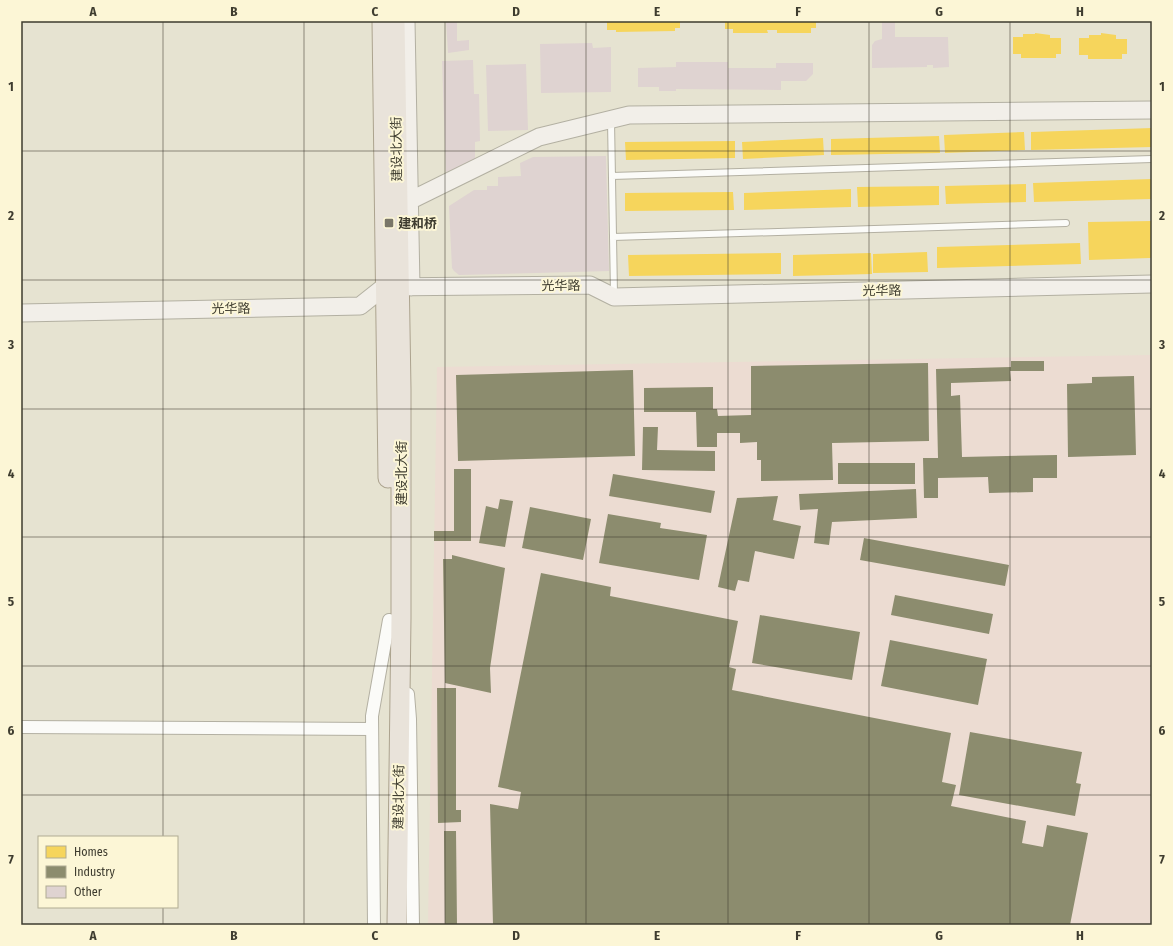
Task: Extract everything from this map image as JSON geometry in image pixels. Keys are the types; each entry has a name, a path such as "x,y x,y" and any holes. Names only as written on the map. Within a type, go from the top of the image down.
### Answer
{"main road":[{"path":"382,21 398,288"},
{"name":"建设北大街","path":"395,21 403,204 398,288 401,389 395,622 397,925"},
{"path":"391,925 395,622"}],"street":[{"path":"406,21 403,204 539,137 628,116 1152,110"},
{"name":"光华路","path":"21,313 360,306 398,288 590,285 614,297 1152,284"},
{"path":"374,925 372,716 395,622"},
{"path":"395,622 410,719 413,925"},
{"path":"21,727 372,729"}],"lane":[{"path":"610,120 614,297"},
{"path":"612,176 1152,160"},
{"path":"613,237 1066,223"}],"shaded area":[{"path":"1152,355 1152,925 428,925 437,367"}],"building: Homes":[{"path":"607,21 680,21 680,28 675,28 675,31 616,32 616,30 607,30"},
{"path":"725,21 816,21 816,28 811,28 811,33 777,33 777,30 767,30 768,33 733,33 733,29 725,29"},
{"path":"1035,33 1050,35 1050,38 1061,38 1061,54 1056,54 1056,58 1021,58 1021,54 1013,54 1013,37 1023,37 1023,34"},
{"path":"1101,33 1116,35 1116,39 1127,39 1127,54 1122,54 1122,59 1088,59 1088,55 1079,55 1079,38 1089,38 1089,35 1101,35"},
{"path":"1152,128 1152,147 1031,150 1031,132"},
{"path":"1024,132 1025,150 945,153 944,135"},
{"path":"939,136 940,153 831,155 831,139"},
{"path":"823,138 824,155 743,159 742,142"},
{"path":"735,141 735,158 626,160 625,142"},
{"path":"1152,179 1152,199 1034,202 1033,183"},
{"path":"1026,184 1026,202 946,204 945,186"},
{"path":"939,186 939,205 858,207 857,187"},
{"path":"851,189 851,207 744,210 744,193"},
{"path":"733,192 734,210 625,211 625,193"},
{"path":"1152,221 1152,257 1089,260 1088,222"},
{"path":"1080,243 1081,264 937,268 937,247"},
{"path":"927,252 928,272 873,273 873,254"},
{"path":"781,253 781,274 629,276 628,255"},
{"path":"871,253 872,274 793,276 793,255"}],"building: Industry":[{"path":"1011,361 1044,361 1044,371 1010,371 1011,381 951,383 951,396 960,395 962,457 1057,455 1057,478 1033,478 1033,492 989,493 988,477 938,478 938,498 924,498 923,458 938,458 936,369 1011,367"},
{"path":"928,363 929,441 832,443 833,480 761,481 761,460 757,460 757,442 740,443 740,433 717,433 717,447 697,447 696,412 644,412 644,388 713,387 713,409 717,409 718,416 751,415 751,366"},
{"path":"633,370 635,456 458,461 456,375"},
{"path":"1134,376 1136,455 1068,457 1067,384 1092,383 1092,377"},
{"path":"643,427 658,427 657,450 715,451 715,471 642,470"},
{"path":"838,463 915,463 915,484 838,484"},
{"path":"454,469 471,469 471,541 434,541 434,531 454,531"},
{"path":"613,474 715,491 711,513 609,496"},
{"path":"916,489 917,518 832,522 829,545 814,543 818,509 800,510 799,494"},
{"path":"778,496 773,520 801,526 794,559 755,551 749,582 738,580 735,591 718,587 737,498"},
{"path":"500,499 513,501 505,547 479,543 486,506 498,509"},
{"path":"530,507 591,519 583,560 522,548"},
{"path":"608,514 661,523 660,528 707,535 699,580 599,563"},
{"path":"864,538 1009,565 1005,586 860,560"},
{"path":"452,555 505,568 490,668 491,693 445,683 443,559 452,559"},
{"path":"541,573 611,587 610,596 738,621 729,667 736,669 732,690 951,733 942,782 956,785 951,806 1026,821 1022,843 1043,847 1047,825 1088,833 1070,925 493,925 490,804 518,809 521,792 498,787"},
{"path":"895,595 993,614 989,634 891,615"},
{"path":"760,615 860,632 852,680 752,663"},
{"path":"890,640 987,659 978,705 881,686"},
{"path":"437,688 456,688 456,810 461,810 461,822 438,823"},
{"path":"970,732 1082,752 1076,783 1081,784 1075,816 959,795"},
{"path":"444,831 456,831 457,925 445,925"}],"building: Other":[{"path":"446,21 457,21 457,41 469,40 469,50 448,53"},
{"path":"882,21 895,21 895,37 948,37 949,67 933,68 933,65 927,65 927,67 872,68 872,45 875,41 882,39"},
{"path":"592,43 593,48 611,47 611,92 541,93 540,44"},
{"path":"473,60 474,94 479,94 480,141 475,142 475,160 453,173 446,173 442,61"},
{"path":"676,62 728,62 728,68 776,68 776,63 813,63 813,74 806,81 781,81 781,90 676,89 676,91 659,91 659,87 638,87 638,68 676,67"},
{"path":"526,64 528,130 488,131 486,65"},
{"path":"606,156 609,271 459,275 454,271 452,268 449,206 474,190 487,190 487,186 498,186 498,177 521,176 520,163 533,157"}],"place":[{"name":"建和桥","path":"389,223"}]}
